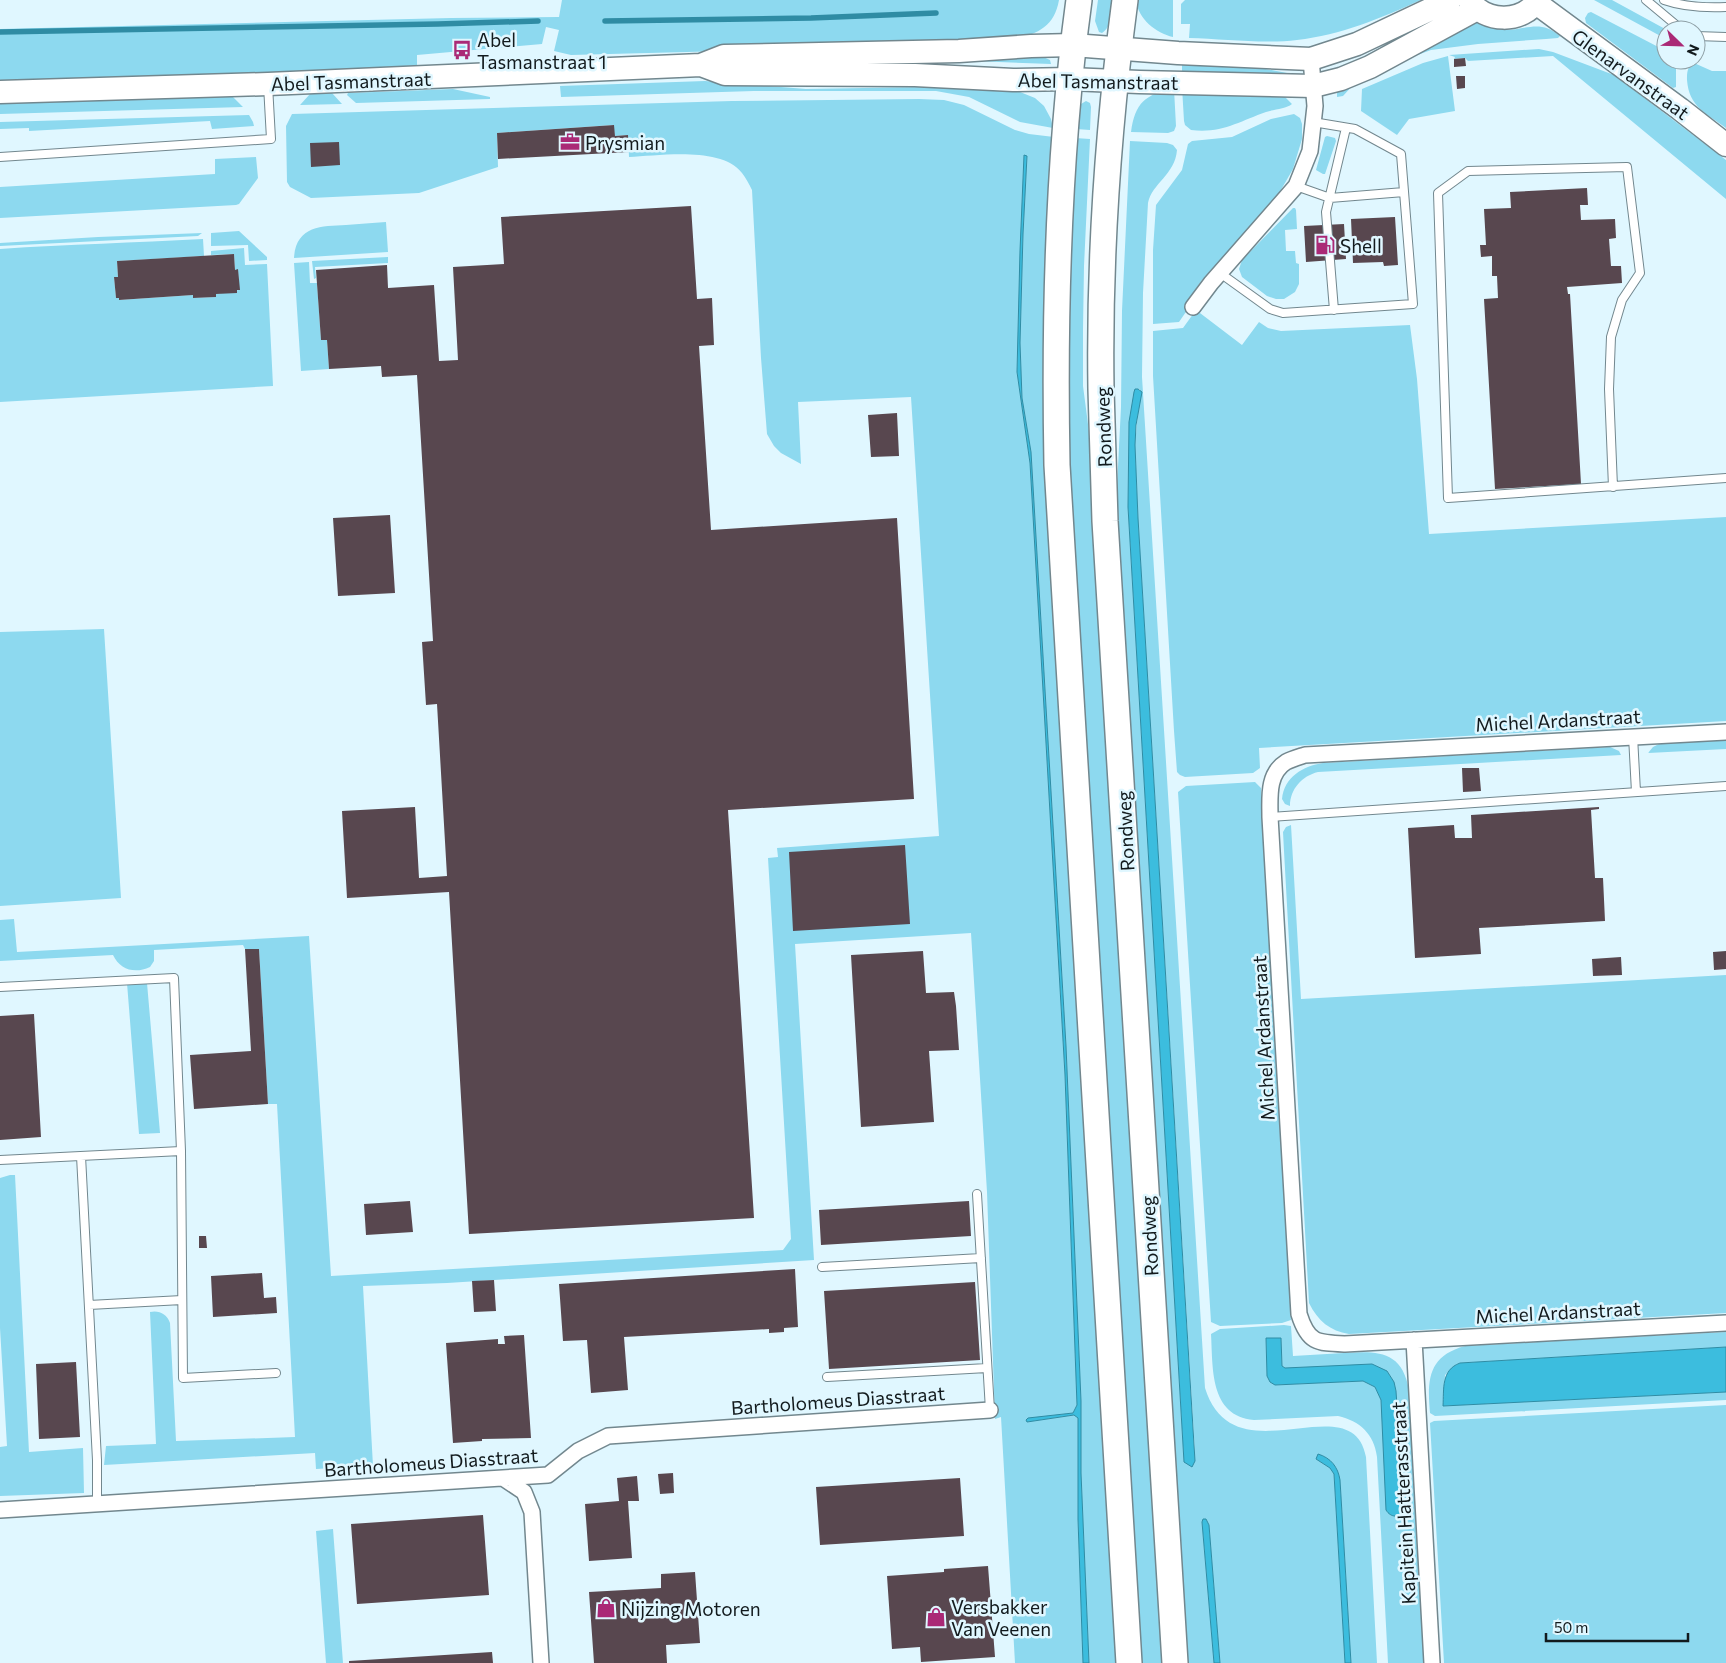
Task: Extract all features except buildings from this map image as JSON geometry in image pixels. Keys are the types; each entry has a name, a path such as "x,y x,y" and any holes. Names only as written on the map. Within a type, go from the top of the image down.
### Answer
{"main road":[{"path":"1079,0 1065,133 1056,298 1057,465 1129,1663"},
{"name":"Rondweg","path":"1125,0 1118,48 1107,181 1101,388 1105,512 1175,1663"}],"street":[{"name":"Abel Tasmanstraat","path":"0,92 268,84 701,65 724,56 959,51 1030,46 1073,45 1178,53 1311,59 1358,44 1450,0"},
{"path":"1473,4 1489,15 1501,18 1515,17 1527,12 1537,2"},
{"name":"Glenarvanstraat","path":"1537,2 1726,145"},
{"name":"Abel Tasmanstraat","path":"701,65 725,74 915,74 1013,80 1070,79 1313,86 1341,80 1370,67 1473,4"},
{"path":"1193,307 1296,186 1310,151 1315,106 1311,59"},
{"name":"Michel Ardanstraat","path":"1726,732 1305,755 1286,762 1276,773 1271,786 1270,817 1299,1314 1305,1332 1313,1340 1330,1344 1345,1344 1726,1323"},
{"name":"Kapitein Hatterasstraat","path":"1414,1340 1432,1663"},
{"name":"Bartholomeus Diasstraat","path":"0,1510 548,1475 578,1451 608,1436 990,1410"},
{"path":"503,1478 524,1492 532,1512 541,1663"}],"lane":[{"path":"1646,0 1670,20"},
{"path":"1664,0 1687,6 1726,7"},
{"path":"1706,36 1726,37"},
{"path":"0,156 271,139 268,84"},
{"path":"1220,273 1270,309 1283,313 1413,304 1401,154 1355,129 1313,122"},
{"path":"1334,310 1326,212 1346,128"},
{"path":"1614,487 1609,389 1612,337 1622,300 1640,273 1627,167 1468,171 1438,193 1448,498 1614,487 1726,478"},
{"path":"1296,186 1330,198 1404,192"},
{"path":"1633,736 1636,792"},
{"path":"1270,817 1726,786"},
{"path":"0,987 174,978 181,1151 183,1378 276,1373"},
{"path":"0,1160 181,1151"},
{"path":"80,1156 97,1460 97,1503"},
{"name":"Bartholomeus Diasstraat","path":"978,1194 990,1410"},
{"path":"822,1267 981,1258"},
{"path":"89,1305 182,1300"},
{"name":"Bartholomeus Diasstraat","path":"827,1377 987,1368"}],"shaded area":[{"path":"562,0 1059,0 1053,18 1048,24 1035,33 1010,41 571,55 554,51 559,30 546,27 542,44 417,55 417,68 0,81 0,29 559,17"},
{"path":"1098,0 1113,0 1110,23 1102,33 1099,32 1095,21"},
{"path":"1136,0 1173,0 1173,37 1154,29 1144,19 1137,7"},
{"path":"1185,0 1421,0 1345,30 1313,38 1271,42 1189,38 1190,24 1181,24 1181,4"},
{"path":"1594,0 1612,0 1656,24 1656,34"},
{"path":"1591,12 1656,46 1656,70 1676,70 1676,87 1673,88 1586,23 1585,18"},
{"path":"1474,22 1504,30 1540,27 1553,31 1560,36 1558,38 1478,44 1431,50 1404,60 1353,85 1343,96 1337,97 1337,90"},
{"path":"1539,49 1553,52 1614,75 1726,160 1726,199 1553,56 1468,61 1465,58 1454,59 1455,57 1449,55"},
{"path":"1041,56 1050,60 1051,64 921,59"},
{"path":"1448,56 1455,111 1409,119 1397,135 1361,111 1362,89 1423,63"},
{"path":"1182,65 1260,68 1287,73 1286,75 1182,76"},
{"path":"1706,68 1712,71 1726,71 1726,128 1705,113 1695,103 1688,89 1688,70 1706,70"},
{"path":"705,81 806,89 923,87 1020,92 1035,98 1044,106 1051,119 1053,128 1020,122 969,97 936,91 754,91 561,97 560,86"},
{"path":"1182,87 1281,93 1292,104 1221,128 1202,131 1191,130 1185,125 1184,121"},
{"path":"453,89 490,97 490,99 356,103 347,95 348,93"},
{"path":"1174,89 1176,126 1174,131 1168,133 1131,132 1135,114 1143,102 1156,94"},
{"path":"332,93 342,104 300,105 310,94"},
{"path":"232,96 243,107 0,114 0,103"},
{"path":"944,100 964,105 1015,130 1054,137 1118,1663 1089,1663 1081,1473 1081,1401 1066,1046 1031,452 1022,398 1020,343 1027,157 1024,155 1017,372 1030,463 1065,1075 1077,1405 1073,1413 1027,1419 1027,1422 1075,1415 1078,1418 1078,1519 1083,1663 1015,1663 1001,1417 995,1419 987,1192 971,933 795,944 814,1260 447,1283 363,1286 373,1466 316,1469 315,1453 104,1465 106,1446 156,1444 150,1312 162,1313 170,1323 176,1441 295,1437 277,1104 268,1104 259,949 245,949 243,945 154,950 154,961 150,967 139,970 124,967 113,955 0,961 0,920 14,919 17,952 309,936 331,1276 783,1250 791,1239 768,858 778,857 777,848 939,836 911,397 798,402 801,464 781,453 774,446 767,434 752,190 742,173 720,159 705,156 689,154 629,157 628,135 615,136 613,125 497,133 498,167 419,193 311,198 290,187 287,182 286,126 292,114 732,101"},
{"path":"1086,101 1090,103 1091,107 1090,130 1076,129 1081,104"},
{"path":"1294,114 1300,118 1302,124 1302,139 1293,169 1278,195 1202,280 1186,303 1190,306 1179,322 1153,324 1153,250 1156,205 1182,170 1188,144 1192,141 1232,137 1271,119"},
{"path":"249,115 254,126 212,129 210,121 29,131 29,128 0,129 0,122"},
{"path":"1325,137 1335,138 1336,141 1325,174 1323,174 1316,170"},
{"path":"1075,138 1090,139 1084,266 1083,386 1091,447 1164,1663 1141,1663 1070,510 1067,354"},
{"path":"1130,141 1167,143 1173,145 1177,150 1175,159 1150,196 1148,203 1143,293 1142,377 1205,1388 1220,1415 1240,1427 1265,1431 1317,1427 1339,1428 1356,1436 1366,1457 1377,1663 1351,1663 1340,1480 1336,1467 1324,1456 1316,1459 1330,1468 1334,1474 1345,1663 1220,1663 1209,1525 1206,1519 1203,1519 1214,1663 1186,1663 1152,1084 1129,750 1117,487 1121,407 1122,311","holes":["1138,389 1140,389 1135,445 1138,518 1195,1453 1184,1462 1128,507 1129,422"]},
{"path":"1024,155 1027,156 1020,343 1022,398 1031,452 1066,1046 1081,1401 1081,1473 1089,1663 1083,1663 1078,1519 1078,1418 1074,1415 1027,1422 1026,1420 1028,1418 1073,1413 1077,1405 1065,1075 1030,463 1017,372"},
{"path":"256,157 258,178 239,204 236,205 0,218 0,187 215,174 215,159"},
{"path":"1293,208 1296,210 1297,229 1285,230 1286,251 1295,251 1296,263 1299,264 1299,284 1295,292 1284,299 1276,299 1267,296 1242,277 1239,269 1242,260"},
{"path":"386,222 388,252 294,258 299,239 311,230 328,226"},
{"path":"239,231 267,257 267,260 249,261 248,245 211,246 211,233"},
{"path":"202,233 198,236 0,246 0,243"},
{"path":"203,239 204,256 117,261 118,277 114,277 116,298 119,298 119,300 193,295 193,298 216,297 216,294 239,290 238,270 235,270 234,254 211,255 211,251 244,248 245,265 267,264 273,386 0,402 0,249"},
{"path":"388,257 388,263 315,267 316,278 314,279 312,261"},
{"path":"309,262 310,283 317,283 321,340 327,340 329,369 301,371 294,263"},
{"path":"1196,310 1242,345 1259,322 1268,328 1281,331 1410,325 1417,379 1429,534 1726,517 1726,721 1259,748 1260,768 1253,773 1185,777 1180,775 1177,772 1174,731 1153,376 1153,331 1183,328"},
{"path":"1135,389 1142,392 1136,425 1135,445 1138,518 1195,1461 1192,1467 1184,1462 1128,507 1129,422 1134,392"},
{"path":"104,629 121,898 0,906 0,632"},
{"path":"1726,740 1726,749 1648,753 1659,744"},
{"path":"1610,747 1619,751 1621,755 1318,772 1298,784 1292,794 1290,806 1285,804 1282,799 1286,785 1296,774 1308,767 1323,763"},
{"path":"1255,782 1261,788 1291,1320 1282,1323 1220,1326 1211,1322 1178,792 1186,786"},
{"path":"1291,825 1301,999 1726,975 1726,1313 1349,1334 1330,1328 1316,1315 1309,1303 1283,832 1286,827"},
{"path":"127,983 147,983 160,1133 139,1134"},
{"path":"15,1175 29,1452 83,1448 84,1493 0,1496 0,1447 7,1446 0,1328 0,1178"},
{"path":"1291,1326 1293,1356 1356,1352 1377,1353 1394,1360 1401,1367 1409,1390 1424,1663 1388,1663 1377,1457 1369,1435 1353,1421 1338,1416 1254,1420 1239,1417 1229,1410 1221,1400 1216,1388 1212,1361 1211,1334 1220,1329","holes":["1266,1338 1281,1338 1282,1366 1285,1368 1387,1371 1396,1391 1404,1510 1400,1514 1396,1516 1381,1400 1375,1387 1363,1381 1277,1385 1270,1382 1267,1376"]},
{"path":"1726,1332 1726,1347 1460,1363 1445,1375 1443,1406 1726,1392 1726,1400 1435,1416 1430,1413 1429,1390 1432,1371 1444,1356 1453,1350 1465,1346"},
{"path":"1266,1338 1281,1338 1282,1366 1285,1368 1372,1364 1387,1371 1394,1382 1396,1391 1404,1510 1400,1515 1393,1516 1386,1510 1381,1400 1375,1387 1363,1381 1275,1385 1270,1382 1267,1376"},
{"path":"1726,1347 1726,1392 1443,1406 1447,1375 1449,1370 1460,1363"},
{"path":"1726,1405 1726,1663 1444,1663 1430,1423 1434,1421"},
{"path":"1318,1454 1327,1458 1333,1464 1338,1471 1340,1480 1351,1663 1345,1663 1334,1474 1330,1468 1316,1459"},
{"path":"1203,1519 1206,1519 1209,1525 1220,1663 1214,1663"},
{"path":"333,1529 343,1663 326,1663 316,1531"}],"waterway":[{"path":"605,21 811,18 936,13"},
{"path":"0,32 538,21"}],"place":[{"name":"Abel Tasmanstraat 1","path":"462,50"},
{"name":"Prysmian","path":"570,142"},
{"name":"Shell","path":"1325,245"},
{"name":"Nijzing Motoren","path":"606,1608"},
{"name":"Versbakker Van Veenen","path":"936,1617"}]}
